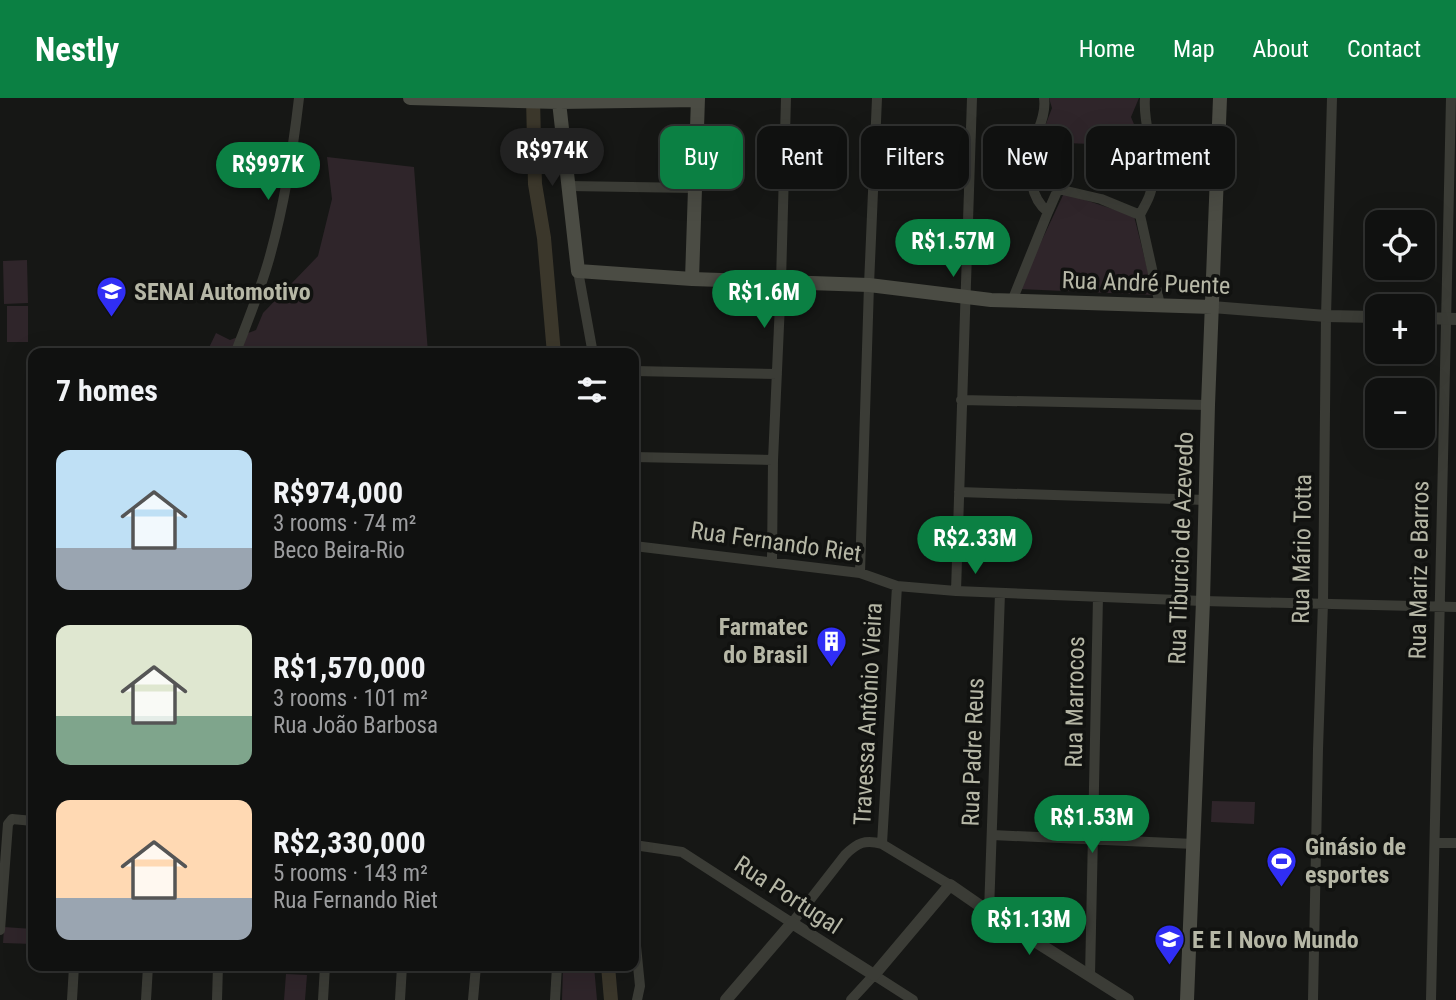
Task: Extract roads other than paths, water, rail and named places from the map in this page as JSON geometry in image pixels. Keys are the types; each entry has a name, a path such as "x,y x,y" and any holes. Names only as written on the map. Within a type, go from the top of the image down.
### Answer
{"main road":[{"path":"410,98 519,102 698,99 697,126"},
{"name":"Rua Tiburcio de Azevedo","path":"1187,1000 1220,98"},
{"path":"554,101 569,186 578,271"},
{"path":"692,279 694,189"},
{"name":"Rua André Puente","path":"578,271 692,279 869,285 966,298 1012,301 1212,307"}],"street":[{"path":"237,348 271,254 286,190 299,98"},
{"path":"772,562 786,98"},
{"path":"860,573 877,98"},
{"path":"956,591 972,98"},
{"path":"1039,126 1044,98"},
{"path":"1145,98 1144,117 1153,175 1150,194 1140,215 1160,305"},
{"name":"Rua Mário Totta","path":"1313,1000 1332,98"},
{"name":"Rua Mariz e Barros","path":"1432,1000 1440,607 1451,319 1451,98"},
{"path":"569,186 660,187"},
{"path":"1033,189 1042,207 1048,212"},
{"path":"1012,301 1058,189 1101,198 1140,215"},
{"path":"578,271 592,348"},
{"name":"Rua André Puente","path":"1212,307 1365,317"},
{"path":"639,371 777,374"},
{"path":"961,400 1208,405"},
{"path":"639,457 773,460"},
{"path":"959,492 1206,500"},
{"name":"Rua Fernando Riet","path":"639,547 860,573 897,586 956,591 1456,607"},
{"name":"Travessa Antônio Vieira","path":"882,844 897,586"},
{"name":"Rua Padre Reus","path":"989,912 1000,593"},
{"name":"Rua Marrocos","path":"1090,976 1098,597"},
{"path":"0,930 8,824 12,819 28,821"},
{"path":"992,835 1194,844"},
{"path":"726,1000 853,846 874,841 950,885 1128,1000"},
{"path":"1435,843 1456,843"},
{"name":"Rua Portugal","path":"639,846 682,852 913,1000"},
{"path":"851,1000 950,885"},
{"path":"72,1000 74,971"},
{"path":"146,1000 148,971"},
{"path":"216,1000 218,971"},
{"path":"323,1000 325,971"},
{"path":"400,1000 402,971"},
{"path":"473,1000 476,971"},
{"path":"555,1000 557,971"},
{"path":"637,1000 640,986 638,971"}],"waterway":[{"path":"533,98 535,184 544,238 553,348"},
{"path":"608,971 611,1000"}],"place":[{"name":"SENAI Automotivo","path":"111,319"},
{"name":"Farmatec do Brasil","path":"831,668"},
{"name":"Ginásio de esportes","path":"1282,888"},
{"name":"E E I Novo Mundo","path":"1169,967"}]}
